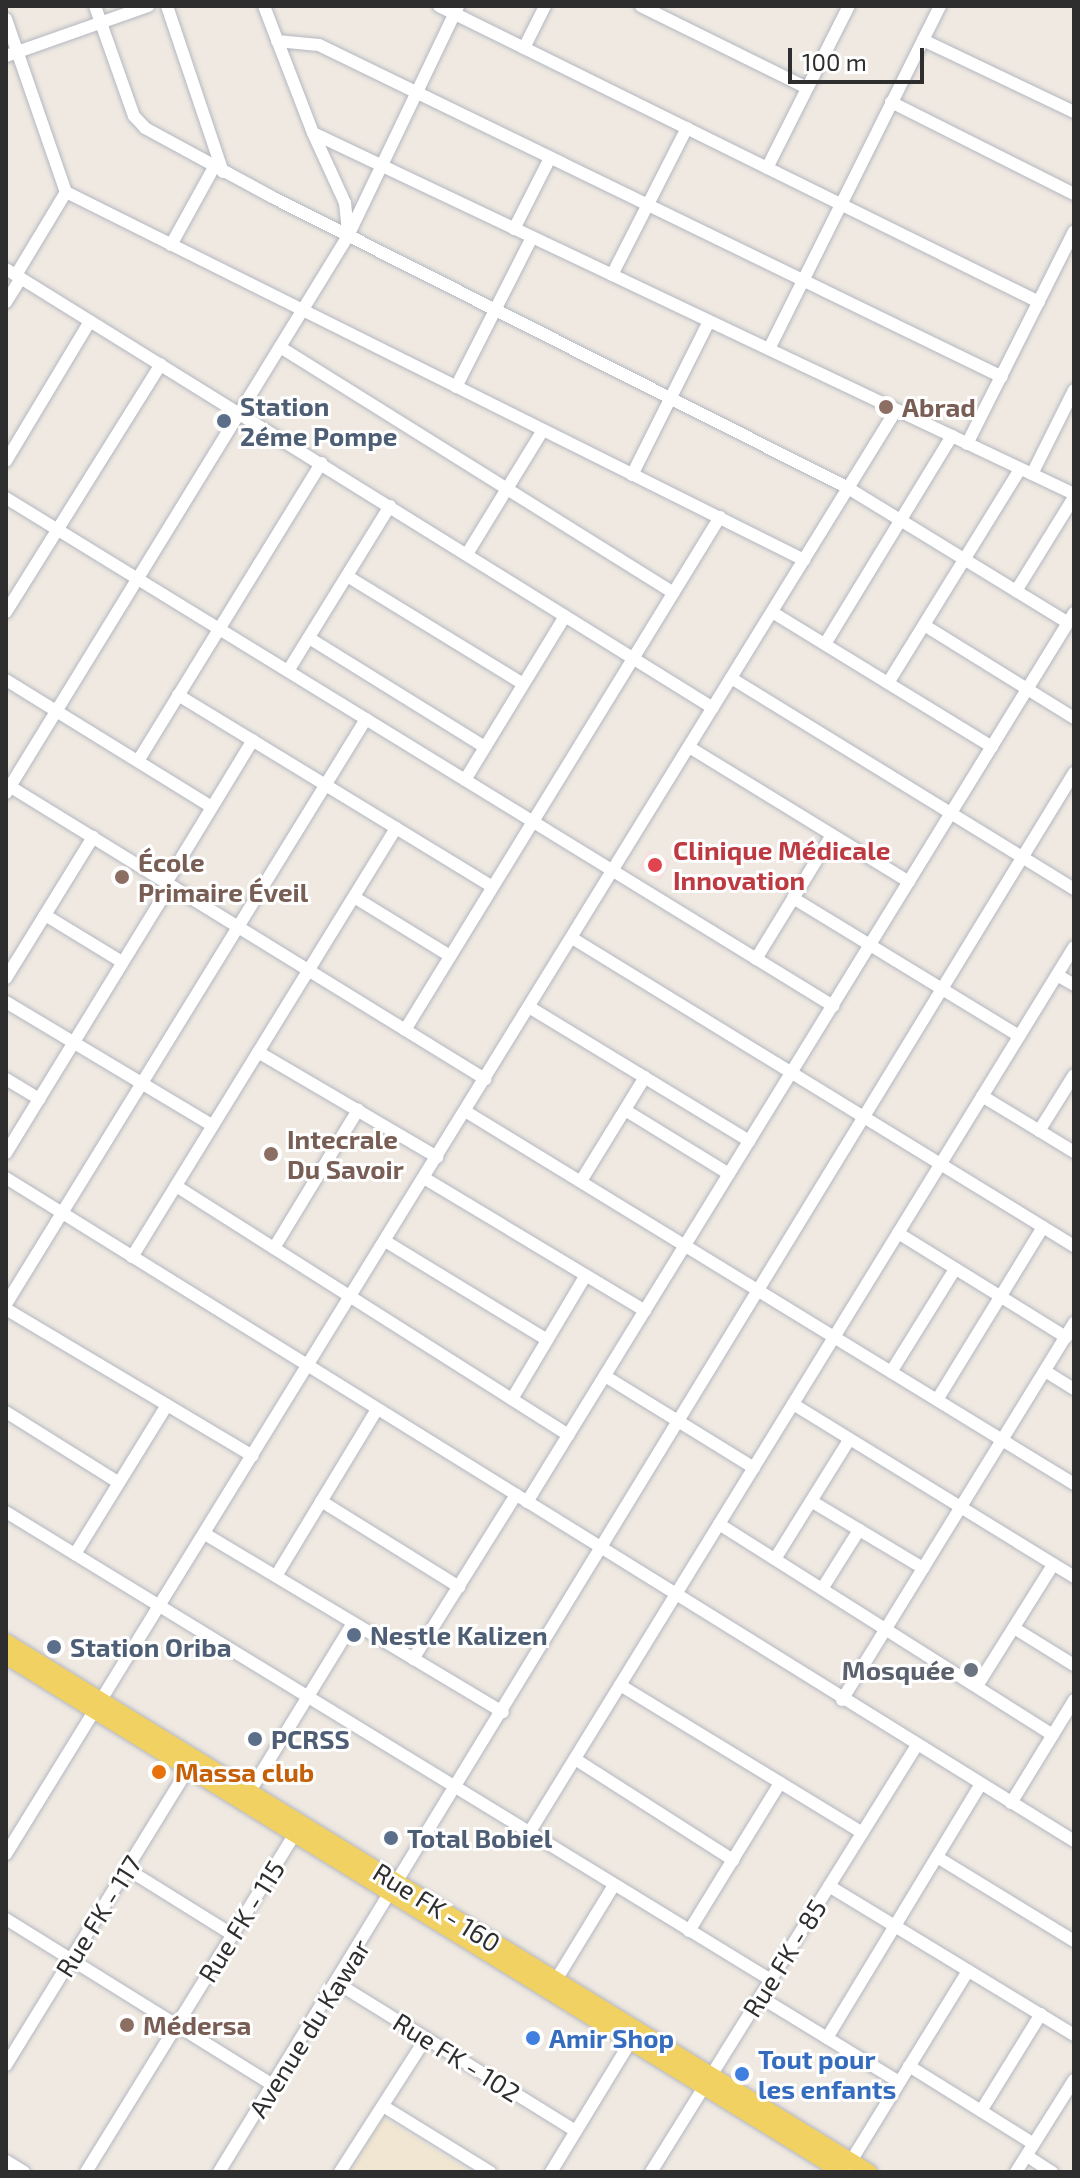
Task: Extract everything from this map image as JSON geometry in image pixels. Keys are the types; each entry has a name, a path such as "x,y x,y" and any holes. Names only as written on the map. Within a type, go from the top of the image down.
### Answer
{"main road":[{"name":"Rue FK - 160","path":"6,1642 189,1768 295,1834 556,1980 846,2168 869,2172"},
{"name":"Rue FK - 160","path":"6,1656 250,1791 631,2041 708,2081"}],"street":[{"path":"95,6 139,124 219,170 848,488 1016,591 1071,618 569,1435 459,1587 413,1659"},
{"path":"12,54 148,6"},
{"path":"167,6 219,170"},
{"path":"264,6 313,133 345,203 348,236"},
{"path":"439,6 456,10 524,48 1039,302"},
{"path":"524,48 545,6"},
{"path":"641,6 807,88"},
{"path":"769,349 940,6"},
{"path":"767,168 846,7"},
{"path":"456,10 384,167 348,236 7,788 93,837 485,1079"},
{"path":"6,19 12,54 66,192 804,560"},
{"path":"923,40 1074,112"},
{"path":"277,41 319,45 801,282 1002,377"},
{"path":"891,102 1074,194"},
{"path":"612,275 687,128"},
{"path":"313,133 1074,496 1016,591"},
{"path":"514,229 550,158"},
{"path":"171,245 219,170"},
{"path":"6,302 14,274 66,192"},
{"path":"967,444 1039,302 1070,249 1074,231"},
{"path":"456,387 532,237"},
{"path":"14,274 713,708"},
{"path":"6,461 90,321"},
{"path":"632,475 709,321"},
{"path":"280,347 673,593"},
{"path":"6,612 161,364"},
{"path":"888,683 964,559 1026,471 1074,390"},
{"path":"6,1854 896,410"},
{"path":"467,554 543,430"},
{"path":"825,644 952,436"},
{"path":"138,761 321,463"},
{"path":"6,498 833,1006"},
{"path":"288,671 390,506"},
{"path":"405,1030 720,517"},
{"path":"347,576 523,684"},
{"path":"772,612 992,747"},
{"path":"465,780 565,616"},
{"path":"924,625 1074,718"},
{"path":"309,638 485,747"},
{"path":"731,678 1074,889"},
{"path":"6,680 212,807"},
{"path":"178,695 492,887"},
{"path":"253,1456 6,1307 366,719"},
{"path":"6,1153 253,740"},
{"path":"689,747 909,882"},
{"name":"Avenue du Kawar","path":"219,2172 395,1889 1074,773"},
{"path":"132,1257 396,828"},
{"path":"756,959 832,835"},
{"path":"6,978 93,837"},
{"path":"354,897 450,956"},
{"path":"793,898 1019,1036"},
{"path":"45,915 122,962"},
{"path":"572,938 1074,1246"},
{"path":"529,1833 1074,947"},
{"path":"1057,975 1074,985"},
{"path":"6,1002 213,1126"},
{"path":"529,1007 749,1141"},
{"path":"258,1052 437,1157"},
{"path":"1039,1131 1074,1075"},
{"path":"581,1181 645,1077"},
{"path":"6,1079 39,1099"},
{"path":"982,1096 1074,1152"},
{"path":"274,1248 358,1110"},
{"path":"625,1110 729,1174"},
{"path":"465,1111 1074,1484"},
{"path":"6,1178 842,1700 1074,1841"},
{"path":"424,1178 645,1311"},
{"path":"176,1186 569,1435"},
{"path":"937,1400 1043,1227"},
{"path":"898,1233 1066,1337"},
{"path":"385,1241 547,1340"},
{"path":"891,1372 955,1269"},
{"path":"512,1399 586,1275"},
{"path":"842,1700 1074,1323"},
{"path":"1045,1371 1074,1389"},
{"path":"605,1376 754,1468"},
{"path":"793,1404 1074,1577"},
{"path":"75,1554 167,1405"},
{"path":"276,1576 377,1409"},
{"path":"6,1412 119,1483"},
{"path":"775,1559 849,1440"},
{"path":"321,1501 459,1587"},
{"path":"811,1501 923,1568"},
{"path":"6,1512 771,1980"},
{"path":"719,1524 1053,1735"},
{"path":"822,1589 859,1530"},
{"path":"205,1534 503,1712"},
{"path":"977,1686 1053,1565"},
{"path":"250,1791 353,1623"},
{"path":"1014,1628 1074,1665"},
{"path":"620,1685 862,1833"},
{"path":"1011,1803 1074,1700"},
{"name":"Rue FK - 85","path":"651,2172 917,1745"},
{"path":"575,1759 733,1860"},
{"name":"Rue FK - 117","path":"6,2065 189,1768"},
{"path":"689,1931 780,1783"},
{"path":"827,2038 981,1784"},
{"name":"Rue FK - 115","path":"86,2172 295,1834"},
{"path":"937,1857 1074,1941"},
{"path":"127,1869 233,1935"},
{"path":"556,1980 614,1885"},
{"path":"829,1886 1074,2035"},
{"path":"6,1919 273,2085"},
{"path":"846,2168 968,1971"},
{"name":"Rue FK - 102","path":"337,1983 576,2131"},
{"path":"760,1997 899,2082"},
{"path":"981,2111 1041,2014"},
{"path":"340,2172 426,2038"},
{"path":"551,2172 631,2041"},
{"path":"909,2066 1034,2144"},
{"path":"1016,2172 1074,2080"},
{"path":"383,2106 490,2172"},
{"path":"1027,2156 1052,2172"},
{"path":"6,2161 24,2172"}],"shaded area":[{"name":"Clinique Médicale Innovation","path":"649,850 671,862 661,880 639,868"},
{"path":"383,2118 471,2172 350,2172"}],"place":[{"name":"Abrad","path":"886,407"},
{"name":"Station 2éme Pompe","path":"224,421"},
{"name":"Clinique Médicale Innovation","path":"655,865"},
{"name":"École Primaire Éveil","path":"122,877"},
{"name":"Intecrale Du Savoir","path":"271,1154"},
{"name":"Nestle Kalizen","path":"354,1635"},
{"name":"Station Oriba","path":"54,1647"},
{"name":"Mosquée","path":"971,1670"},
{"name":"PCRSS","path":"255,1739"},
{"name":"Massa club","path":"159,1772"},
{"name":"Total Bobiel","path":"391,1838"},
{"name":"Médersa","path":"127,2025"},
{"name":"Amir Shop","path":"533,2038"},
{"name":"Tout pour les enfants","path":"742,2074"}]}
